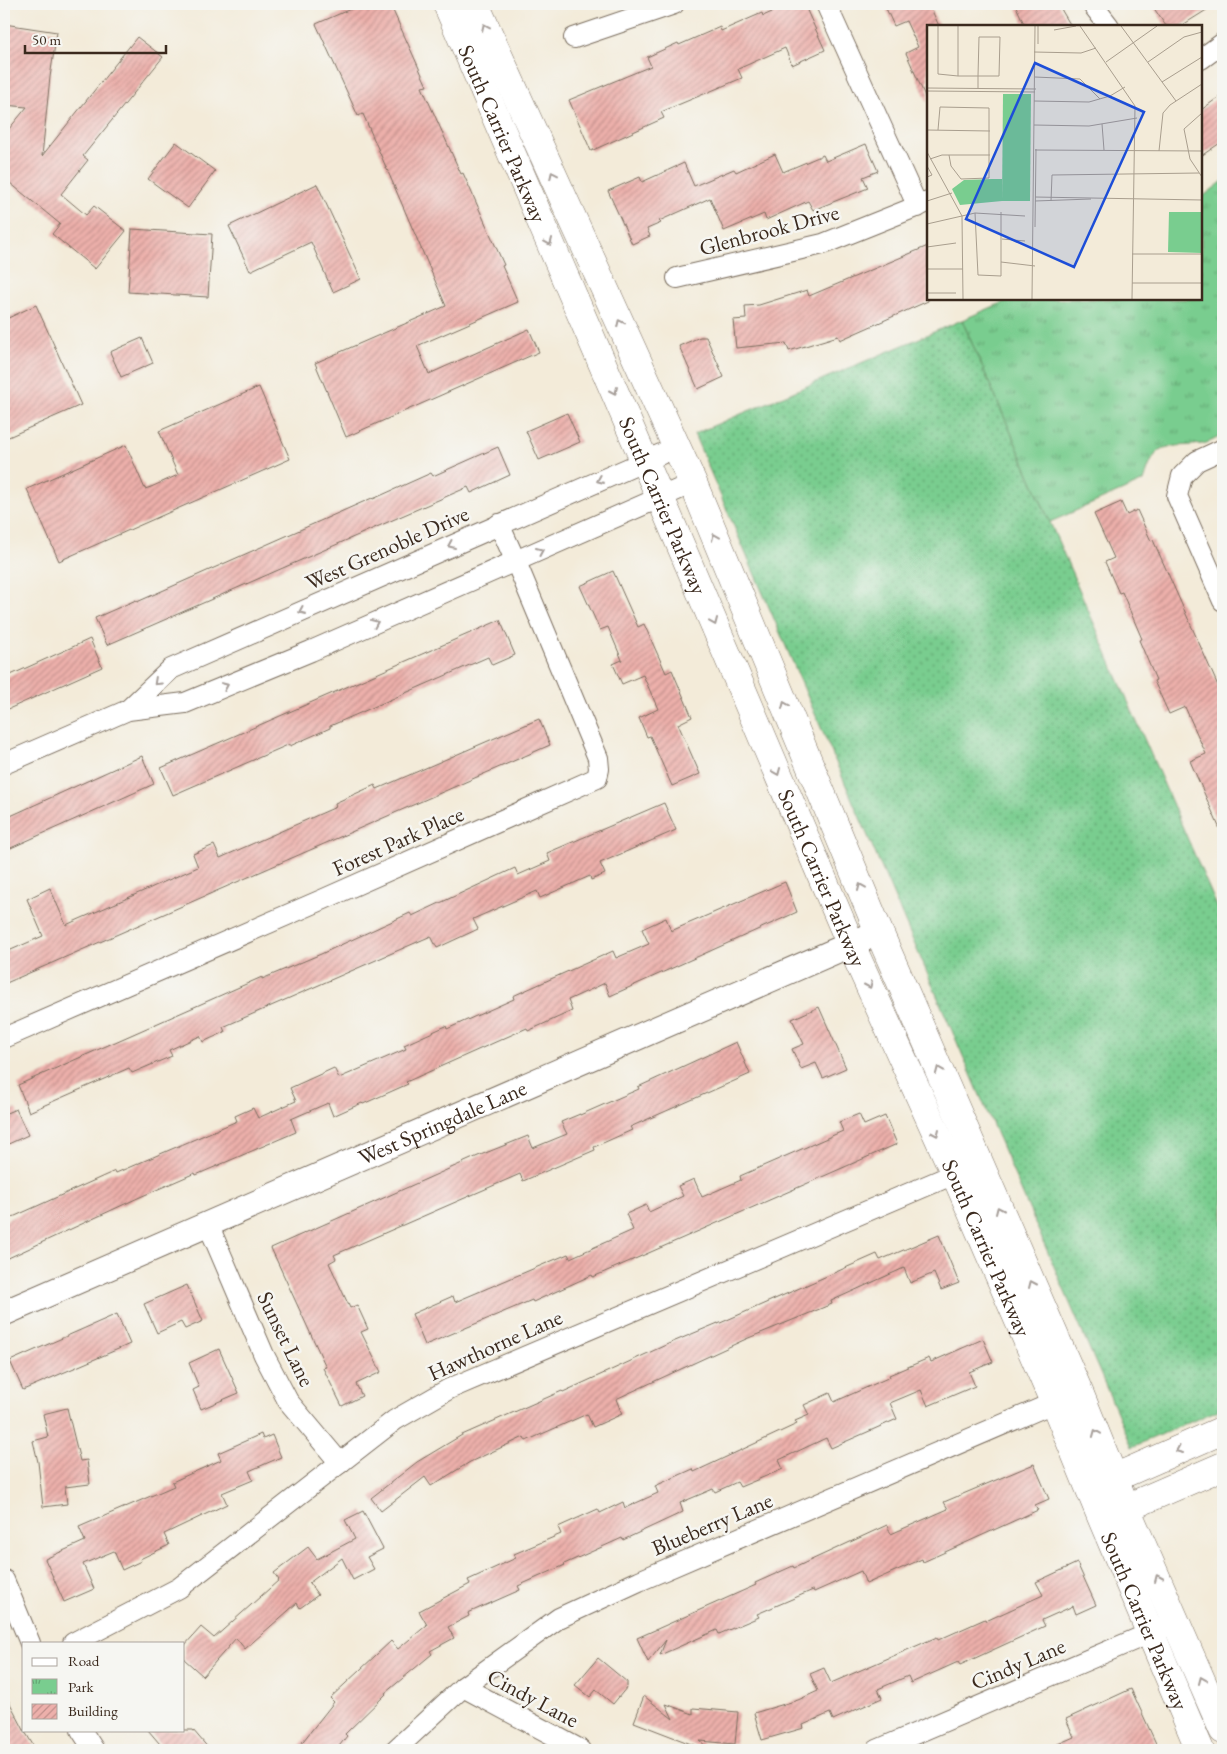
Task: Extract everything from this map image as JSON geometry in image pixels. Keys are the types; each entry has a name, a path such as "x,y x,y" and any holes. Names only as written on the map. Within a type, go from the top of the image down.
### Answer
{"main road":[{"name":"South Carrier Parkway","path":"447,4 851,944 1054,1402 1102,1484 1126,1508 1178,1623 1223,1730"},
{"name":"South Carrier Parkway","path":"475,4 693,483 879,932 1079,1392 1102,1484 1102,1519 1200,1750"},
{"path":"1102,1484 1223,1430"},
{"path":"1102,1519 1223,1466"}],"street":[{"path":"574,38 674,4"},
{"path":"826,4 923,204"},
{"path":"1092,4 1108,25"},
{"path":"1202,59 1223,43"},
{"name":"Glenbrook Drive","path":"677,278 823,244 923,204"},
{"name":"West Grenoble Drive","path":"128,710 171,669 677,447"},
{"path":"1223,449 1197,461 1182,476 1177,496 1223,601"},
{"name":"West Grenoble Drive","path":"4,764 128,710 185,703 311,651 693,483"},
{"path":"499,524 516,562"},
{"name":"Forest Park Place","path":"4,1038 324,900 597,778 599,769 598,758 516,562"},
{"name":"West Springdale Lane","path":"4,1313 879,932"},
{"name":"Hawthorne Lane","path":"74,1642 179,1588 396,1420 448,1389 979,1163"},
{"name":"Sunset Lane","path":"208,1224 264,1355 288,1402 340,1463"},
{"name":"Blueberry Lane","path":"395,1750 463,1687 559,1618 639,1581 1079,1392"},
{"path":"4,1580 30,1642"},
{"name":"Cindy Lane","path":"877,1750 1150,1633 1178,1623"},
{"name":"Cindy Lane","path":"463,1687 581,1750"},
{"path":"82,1732 94,1750"}],"green space":[{"path":"1223,181 1223,435 1205,443 1164,448 1153,458 1144,481 1050,522 962,320 1009,300 1202,300 1202,197"},
{"path":"962,320 1223,920 1223,1408 1132,1447 694,434"}],"building":[{"path":"362,4 390,4 427,86 422,87 461,174 463,173 504,265 502,266 518,302 417,346 429,374 529,329 539,352 346,437 315,363 446,306 363,114 358,116 316,24"},
{"path":"790,4 804,4 825,50 792,65 785,48 738,69 742,78 661,112 664,118 591,151 569,100 651,66 647,57 678,43 679,45 720,27 721,31 762,13 763,16"},
{"path":"884,4 929,4 939,25 927,25 927,101 906,53 918,47 906,21 894,26"},
{"path":"1015,4 1058,4 1070,25 1025,25"},
{"path":"1151,4 1216,4 1183,25 1165,25"},
{"path":"4,24 57,32 50,77 42,156 137,37 163,57 83,156 88,160 61,194 86,215 94,206 126,231 95,269 52,234 60,224 4,178 4,135 27,107 4,105"},
{"path":"1223,94 1223,141 1202,155 1202,109"},
{"path":"176,142 215,171 188,208 148,179"},
{"path":"866,144 878,171 863,177 868,188 813,210 808,201 766,220 764,214 724,231 710,198 659,221 661,223 647,229 650,236 632,244 608,191 640,177 642,182 684,163 694,186 734,169 736,172 775,154 783,172 823,155 826,161"},
{"path":"317,184 361,279 333,292 311,242 250,271 229,226"},
{"path":"132,229 212,234 208,297 128,292"},
{"path":"927,246 928,301 840,340 838,336 789,351 786,343 736,348 733,320 746,319 745,306 759,305 807,290 809,296"},
{"path":"36,305 81,405 4,439 4,320"},
{"path":"700,337 706,337 724,377 698,389 679,346"},
{"path":"142,338 153,363 121,377 110,352"},
{"path":"259,387 290,459 59,561 27,489 126,445 145,489 151,487 178,475 159,431"},
{"path":"567,413 580,442 539,460 526,431"},
{"path":"498,447 510,475 471,493 468,487 107,645 95,618 136,600 137,602 372,498 431,473 433,476"},
{"path":"1121,502 1127,515 1137,510 1151,541 1153,540 1223,697 1223,836 1190,761 1206,754 1185,707 1169,714 1154,681 1156,680 1139,640 1142,639 1122,592 1119,593 1105,562 1114,558 1094,514"},
{"path":"613,571 638,627 644,624 666,673 672,670 692,717 678,724 700,774 672,786 650,736 647,737 639,718 658,709 643,675 622,684 613,664 622,660 608,627 600,630 580,586"},
{"path":"500,620 515,655 492,665 488,657 330,726 330,728 290,746 290,744 173,795 161,768"},
{"path":"90,639 102,667 4,711 4,678"},
{"path":"539,719 550,745 4,984 4,953 43,936 27,899 50,888 66,925 198,867 193,854 214,845 220,858 336,807 335,803 375,785 377,789"},
{"path":"142,756 154,784 4,851 4,819"},
{"path":"664,803 676,830 600,863 605,874 591,880 590,876 540,898 537,891 473,919 478,929 437,948 431,936 223,1027 225,1032 203,1042 200,1036 169,1050 172,1056 132,1073 129,1068 29,1112 18,1085 262,977 262,979 321,954 410,913 412,916 515,868 518,875 550,861 547,853"},
{"path":"785,882 797,912 610,996 605,983 568,1000 572,1011 528,1031 527,1028 406,1082 408,1084 363,1104 333,1116 328,1103 291,1119 296,1132 140,1197 4,1260 4,1221 115,1171 116,1173 237,1121 235,1116 253,1108 258,1118 296,1101 290,1088 334,1068 339,1078 406,1049 404,1045 446,1026 447,1029 514,999 513,996 613,951 616,958 649,944 642,929 666,918 671,931"},
{"path":"819,1007 846,1068 823,1078 816,1063 801,1069 792,1049 804,1044 792,1019"},
{"path":"736,1042 750,1074 630,1127 632,1130 594,1147 595,1150 523,1181 520,1174 334,1255 336,1259 329,1263 350,1308 357,1305 368,1329 361,1332 381,1372 356,1384 362,1396 342,1406 323,1368 326,1367 271,1248 478,1156 528,1136 533,1148 567,1134 561,1122 639,1089 638,1087"},
{"path":"16,1109 28,1135 4,1146 4,1114"},
{"path":"859,1114 864,1125 885,1116 897,1144 593,1277 592,1275 533,1302 532,1300 425,1345 412,1314 453,1296 455,1302 568,1254 570,1258 633,1230 626,1214 646,1205 649,1212 683,1196 678,1186 694,1179 702,1197 741,1180 740,1176 843,1131 839,1122"},
{"path":"939,1235 959,1283 941,1290 934,1273 910,1283 904,1268 831,1301 832,1304 746,1339 616,1399 622,1414 593,1427 587,1414 526,1441 524,1437 470,1462 431,1486 425,1477 381,1511 371,1498 417,1462 462,1435 877,1254 880,1260"},
{"path":"187,1285 203,1321 185,1329 181,1322 157,1333 144,1304"},
{"path":"117,1314 130,1344 23,1390 10,1361"},
{"path":"983,1339 993,1362 969,1372 975,1386 928,1406 921,1390 890,1403 897,1419 831,1448 826,1438 779,1460 783,1469 740,1487 737,1482 715,1492 713,1489 680,1503 683,1512 518,1586 520,1590 468,1613 469,1616 448,1627 454,1638 430,1651 432,1654 385,1693 345,1734 347,1736 336,1750 296,1750 334,1702 330,1698 391,1641 398,1649 427,1625 419,1611 470,1584 468,1580 516,1558 514,1554 561,1534 558,1527 598,1509 600,1513 623,1502 625,1508 658,1493 655,1486 693,1469 694,1472 797,1424 795,1421 809,1415 804,1405 830,1393 834,1402 929,1358 931,1362"},
{"path":"219,1349 239,1393 201,1409 193,1390 199,1387 189,1363"},
{"path":"67,1408 80,1461 87,1460 90,1484 65,1487 67,1504 43,1507 38,1462 33,1441 48,1437 43,1414"},
{"path":"261,1434 263,1439 272,1435 281,1457 249,1471 253,1480 222,1493 227,1504 164,1534 169,1545 122,1570 114,1551 83,1564 94,1589 64,1602 45,1559 85,1541 79,1527 174,1486 172,1482 221,1460 218,1453"},
{"path":"1034,1464 1049,1499 1035,1505 1038,1510 923,1562 922,1559 866,1584 861,1571 757,1614 759,1617 719,1634 717,1630 660,1655 666,1640 648,1662 637,1638 756,1585 755,1583 793,1566 794,1568 887,1525 891,1534 948,1509 944,1502"},
{"path":"363,1511 383,1549 367,1557 374,1569 353,1580 342,1558 309,1583 318,1595 300,1608 297,1603 245,1649 236,1638 203,1676 185,1660 185,1645 201,1627 214,1638 279,1580 274,1573 308,1547 317,1559 355,1539 345,1520"},
{"path":"1077,1563 1096,1605 1076,1614 1073,1606 1042,1620 1045,1626 960,1665 958,1662 911,1683 908,1676 878,1689 882,1698 833,1720 830,1713 803,1725 804,1728 762,1740 754,1713 798,1700 818,1691 810,1674 824,1668 831,1683 937,1637 938,1640 985,1619 986,1621 1043,1595 1036,1582"},
{"path":"598,1658 627,1682 627,1687 613,1704 596,1690 590,1697 575,1685"},
{"path":"1131,1689 1159,1750 1044,1750 1074,1737 1066,1719"},
{"path":"4,1692 22,1726 22,1732 25,1732 36,1750 4,1750"},
{"path":"644,1696 673,1719 666,1704 693,1714 693,1708 738,1712 735,1744 700,1741 706,1746 704,1749 634,1722"},
{"path":"185,1730 193,1730 210,1750 165,1750 150,1732 185,1732"}]}
